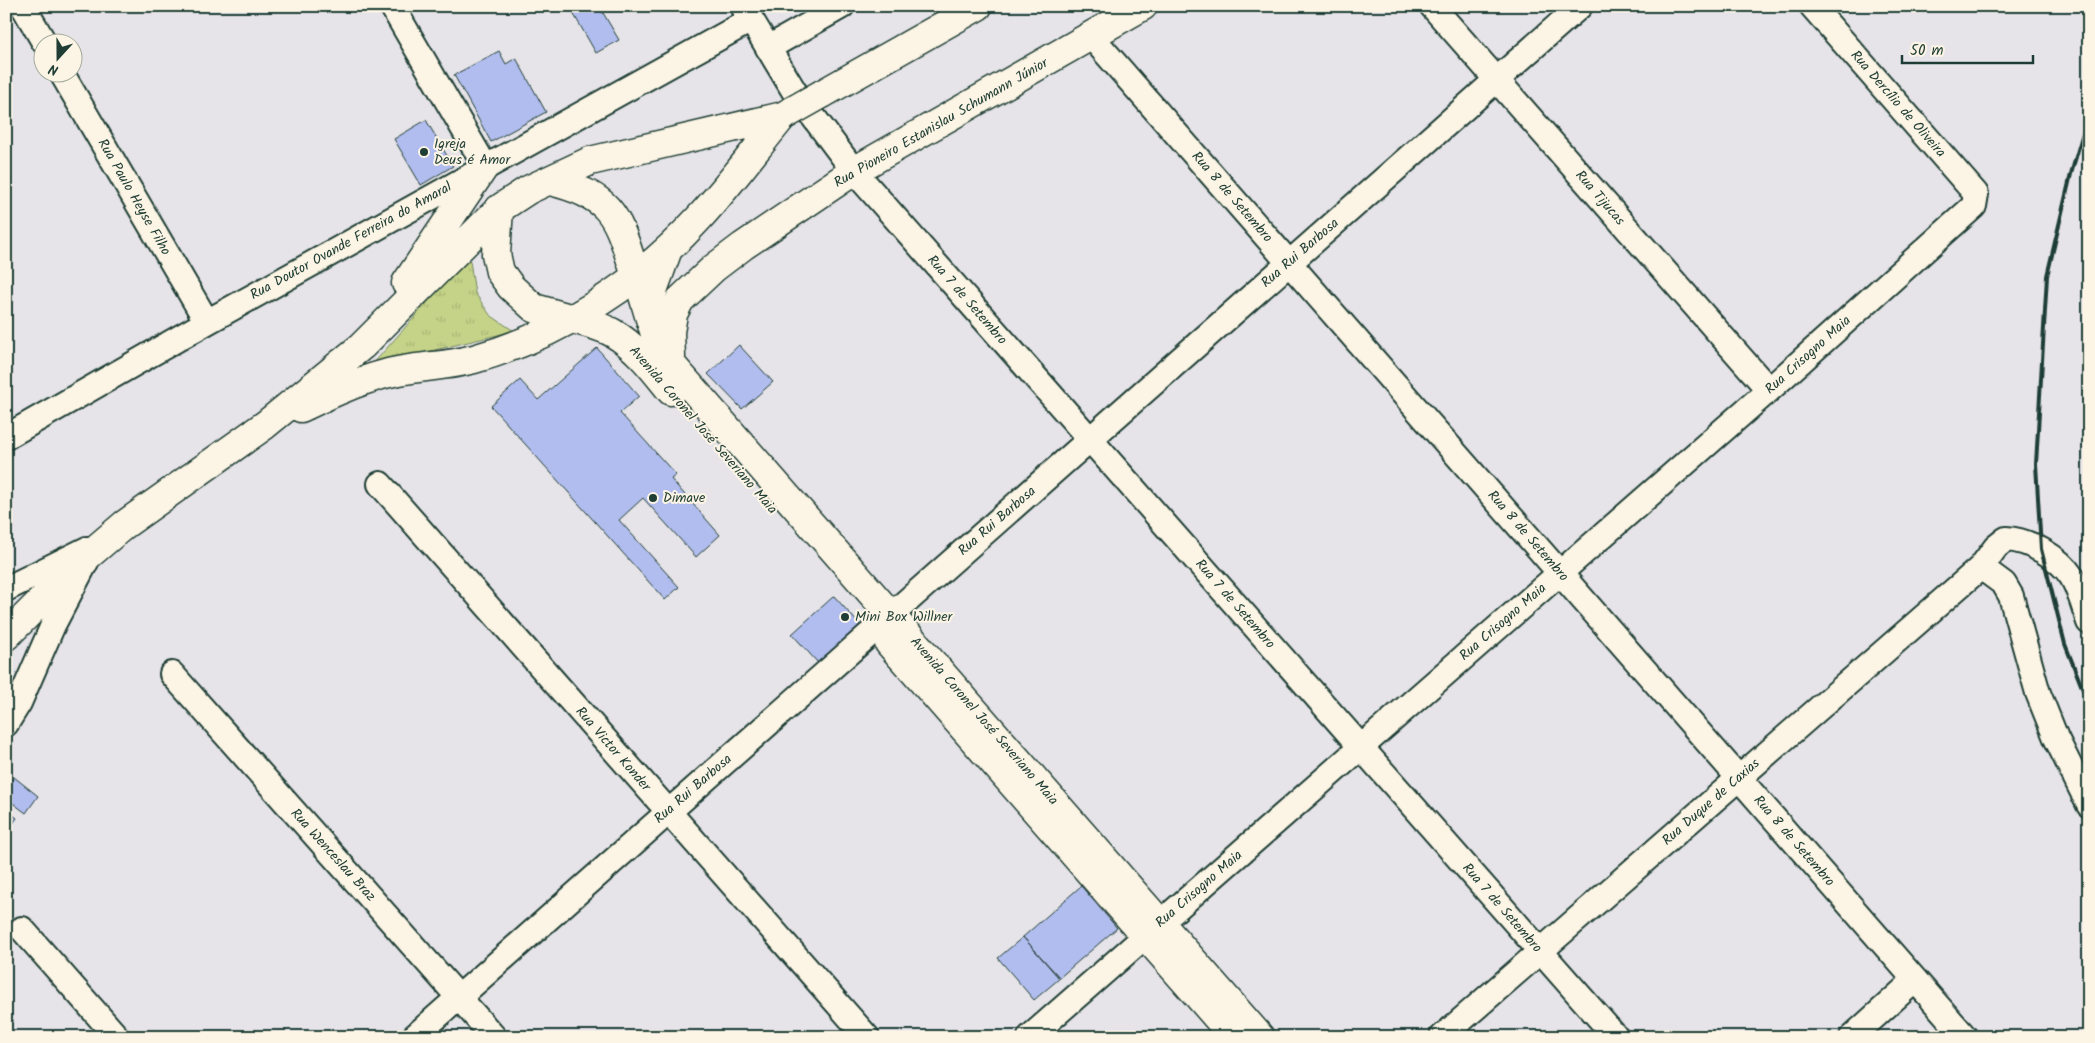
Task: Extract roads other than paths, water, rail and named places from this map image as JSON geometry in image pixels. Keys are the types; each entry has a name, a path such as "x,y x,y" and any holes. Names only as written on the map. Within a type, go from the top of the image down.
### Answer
{"main road":[{"path":"6,636 99,547 175,487 265,425 362,346 500,209 528,190 590,161 783,116 978,6"},
{"name":"Rua Pioneiro Estanislau Schumann Júnior","path":"671,364 670,332 673,314 680,300 693,286 743,246 854,171 1143,6"},
{"path":"265,425 348,386 386,373 473,360 523,343 573,319 636,276 668,250 700,218 783,116"},
{"path":"362,346 486,166"},
{"path":"550,181 575,187 600,200 619,223 636,276"},
{"path":"500,209 496,254 500,272 511,287 534,308 573,319"},
{"path":"649,312 654,288 668,250"},
{"name":"Avenida Coronel José Severiano Maia","path":"636,276 665,356 884,622"},
{"name":"Avenida Coronel José Severiano Maia","path":"573,319 612,332 624,340 644,359 884,622 1153,929 1260,1037"},
{"name":"Avenida Coronel José Severiano Maia","path":"1153,929 1234,1037"}],"street":[{"path":"23,6 38,32"},
{"path":"392,6 486,166"},
{"path":"768,48 842,6"},
{"name":"Rua Tijucas","path":"1432,6 1768,390"},
{"name":"Rua Rui Barbosa","path":"414,1037 1580,6"},
{"name":"Rua Dercílio de Oliveira","path":"1812,6 1976,194 1974,206"},
{"name":"Rua Doutor Ovande Ferreira do Amaral","path":"6,437 486,166 747,13"},
{"name":"Rua 7 de Setembro","path":"747,13 794,91 854,171 1616,1037"},
{"name":"Rua 8 de Setembro","path":"1090,36 1965,1037"},
{"name":"Rua Paulo Heyse Filho","path":"67,82 207,322"},
{"name":"Rua Crisogno Maia","path":"1030,1037 1768,390 1974,206"},
{"name":"Rua Victor Konder","path":"380,484 867,1037"},
{"name":"Rua Duque de Caxias","path":"1442,1037 1981,567 1996,547 2006,539 2019,540 2041,549 2071,577 2089,622"},
{"path":"6,589 99,547"},
{"path":"6,724 19,703 53,625 99,547"},
{"path":"1981,567 2004,584 2011,596 2038,693 2056,738 2089,804"},
{"name":"Rua Wenceslau Braz","path":"172,674 494,1037"},
{"path":"22,929 117,1037"},
{"path":"1852,1037 1915,980"}],"railway":[{"path":"2089,112 2071,174 2047,276 2036,464 2041,549 2065,644 2089,705"}],"place":[{"name":"Igreja Deus é Amor","path":"424,152"},
{"name":"Dimave","path":"653,498"},
{"name":"Mini Box Willner","path":"845,617"}]}
